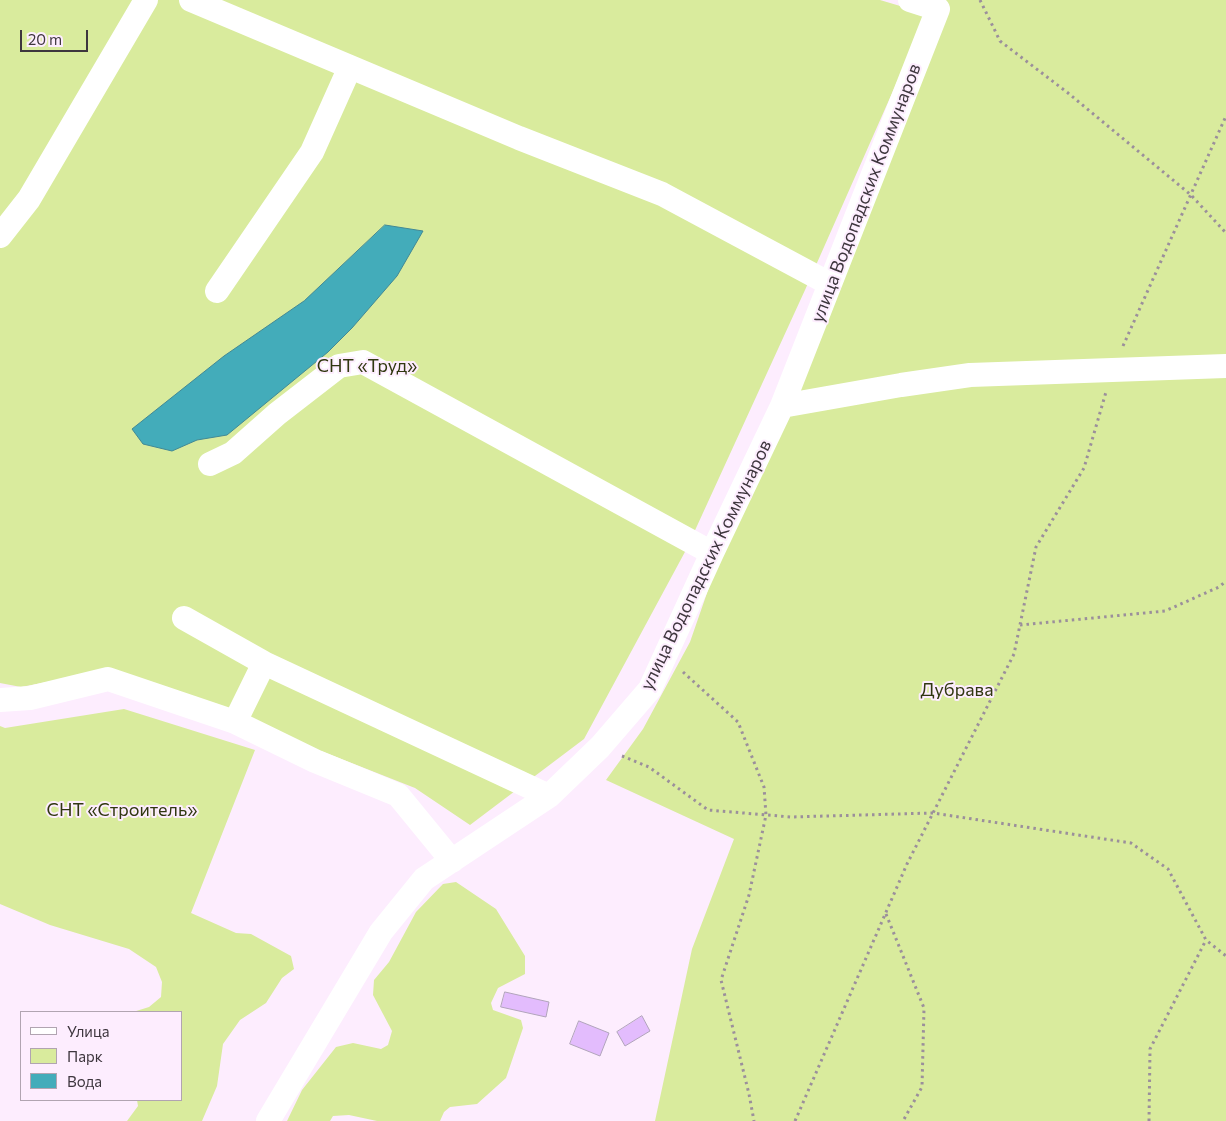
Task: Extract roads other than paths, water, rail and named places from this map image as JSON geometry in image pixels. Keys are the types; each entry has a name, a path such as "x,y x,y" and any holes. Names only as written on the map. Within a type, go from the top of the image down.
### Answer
{"street":[{"path":"0,236 29,199 146,0"},
{"path":"190,0 519,138 662,194 830,284"},
{"name":"улица Водопадских Коммунаров","path":"268,1121 380,932 424,879 549,796 600,747 650,689 782,406 938,9 910,0"},
{"path":"217,291 312,152 350,67"},
{"path":"210,464 232,453 277,414 339,366 363,362 712,553"},
{"path":"782,406 970,375 1226,366"},
{"path":"184,618 264,663 549,796"},
{"path":"235,722 264,663"},
{"path":"0,700 30,698 108,679 235,722 315,761 398,795 452,861"}],"water":[{"path":"385,225 423,231 397,276 352,328 328,352 227,435 197,440 172,451 143,444 132,429 224,356 304,301"}],"park label":[{"name":"СНТ «Труд»","path":"367,366"},
{"name":"Дубрава","path":"957,690"},
{"name":"СНТ «Строитель»","path":"122,810"}]}
